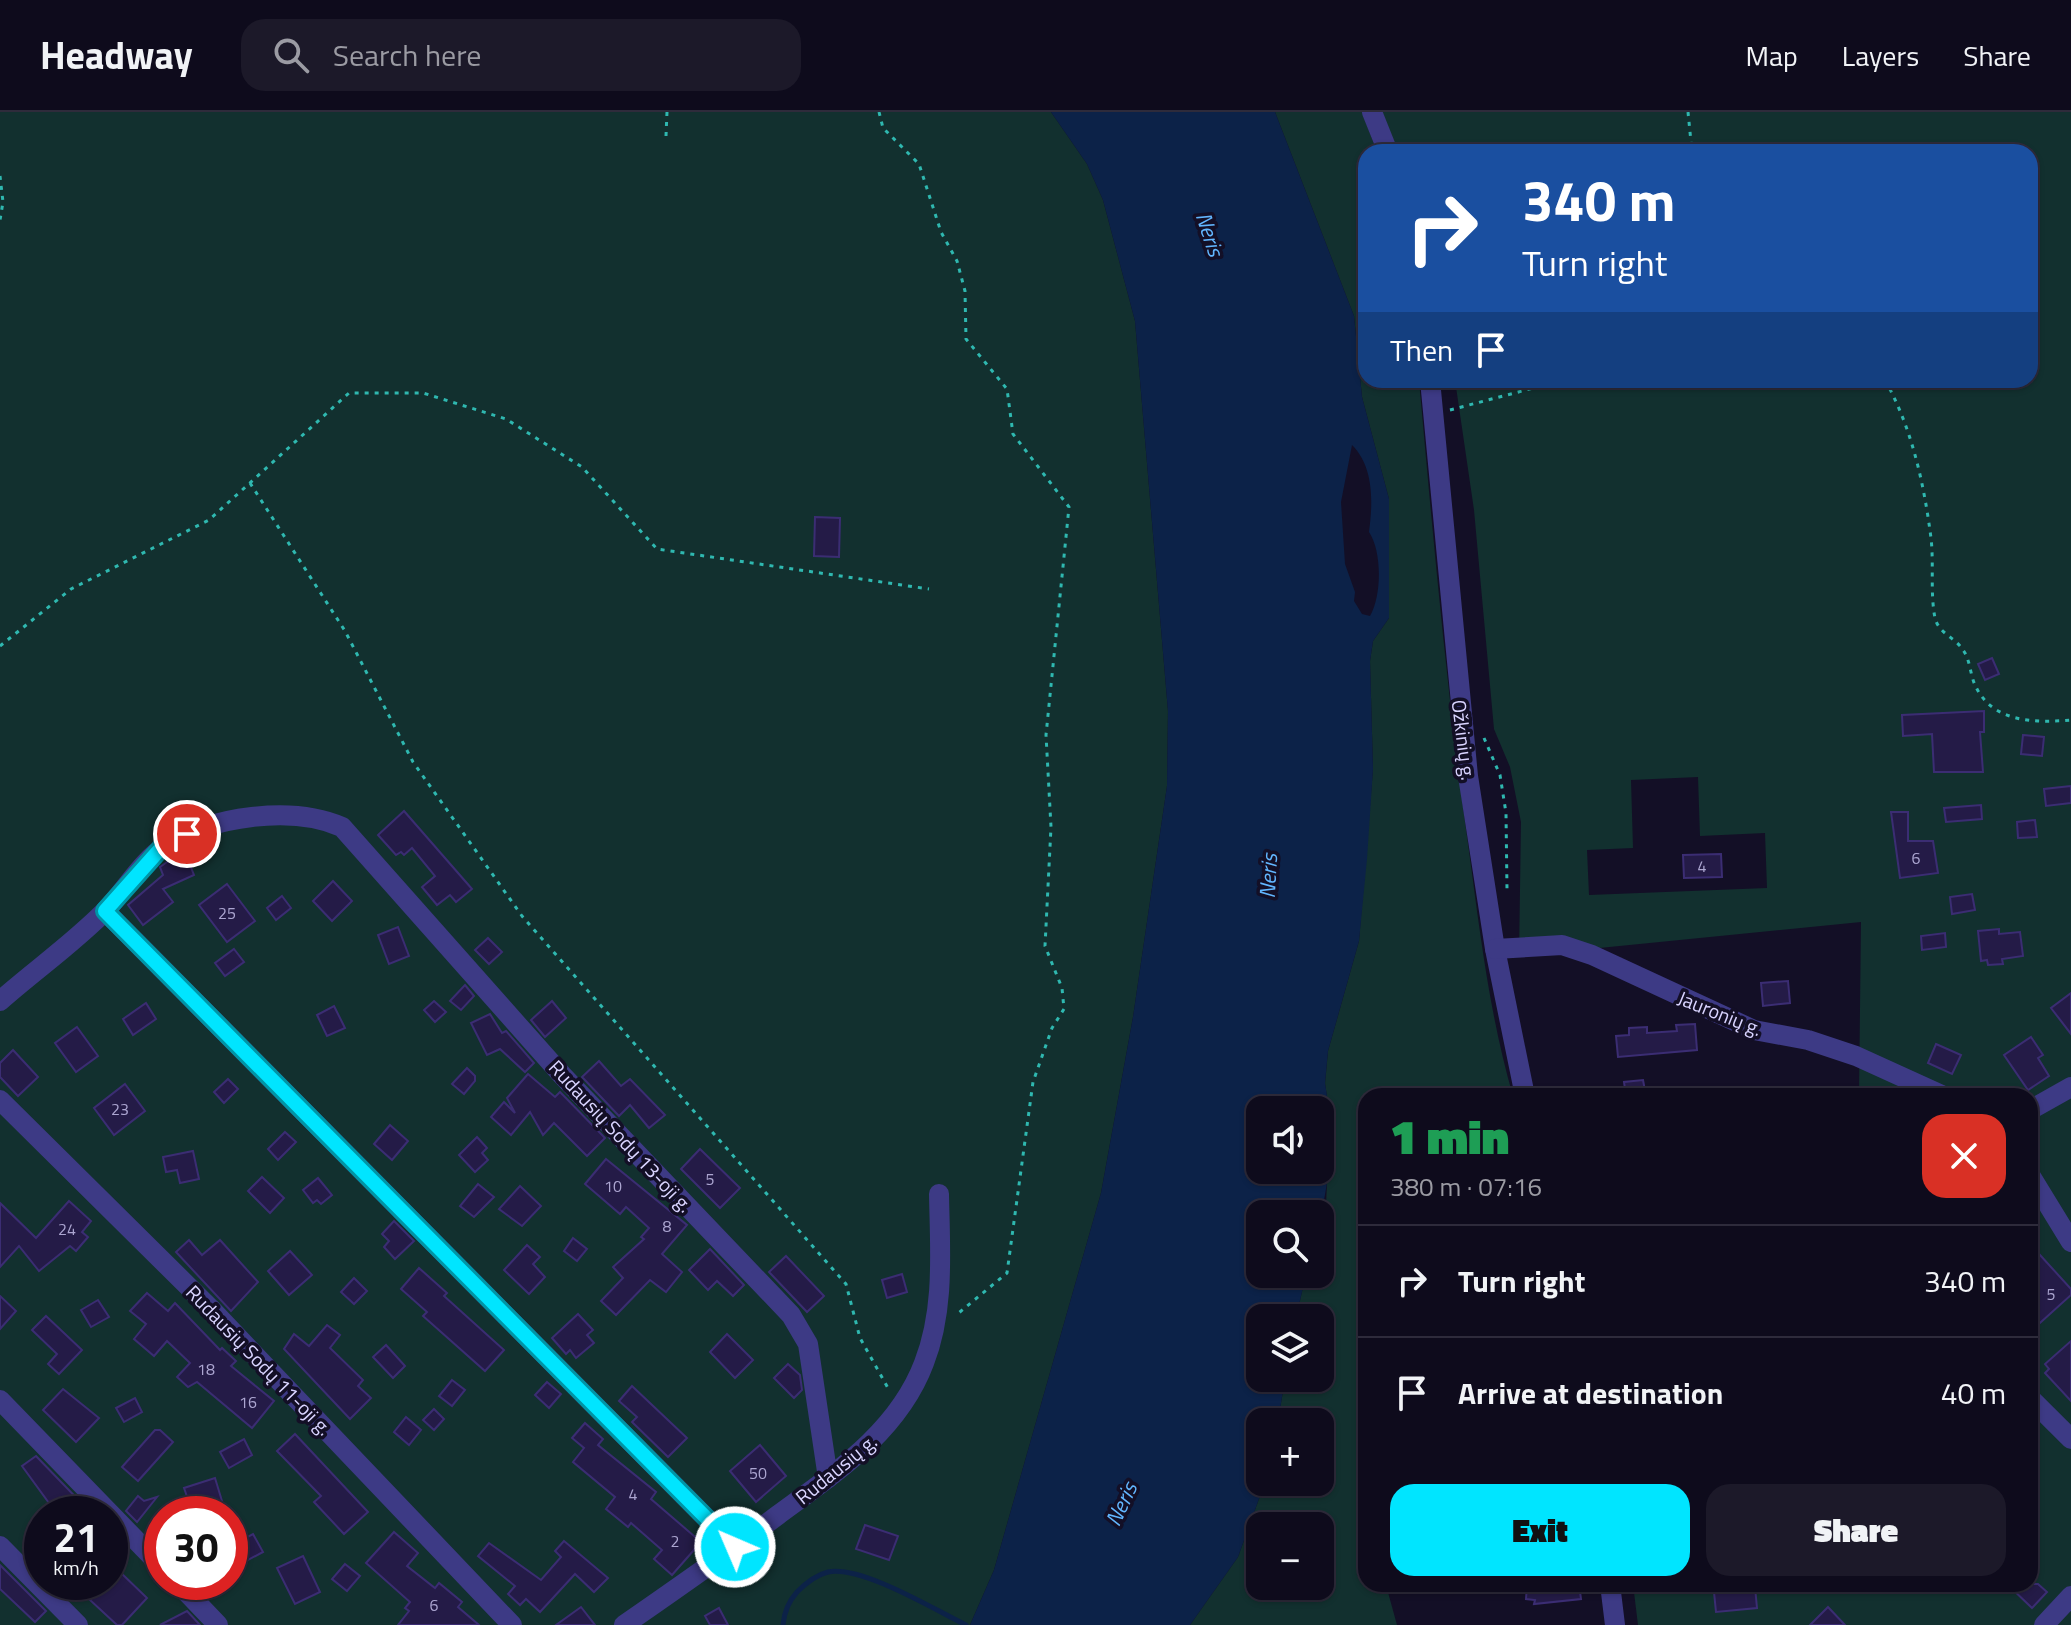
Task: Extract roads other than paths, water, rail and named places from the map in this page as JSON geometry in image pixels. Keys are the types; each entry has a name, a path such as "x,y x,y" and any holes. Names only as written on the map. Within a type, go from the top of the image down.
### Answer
{"street":[{"path":"1372,112 1385,144"},
{"name":"Ožkinių g.","path":"1434,388 1444,411 1457,687 1495,949 1523,1088"},
{"name":"Rudausių Sodų 13-oji g.","path":"105,911 162,847 187,834 240,820 295,814 320,818 342,827 562,1075 791,1315 808,1344 828,1478"},
{"path":"0,1001 105,911 735,1547"},
{"name":"Jauronių g.","path":"1495,949 1562,945 1592,955 1754,1030 1808,1040 1856,1056 1926,1088"},
{"path":"2038,1106 2071,1087"},
{"name":"Rudausių Sodų 11-oji g.","path":"0,1100 210,1308 512,1625"},
{"path":"2038,1188 2071,1242"},
{"name":"Rudausių g.","path":"624,1625 828,1478 871,1443 899,1409 923,1365 933,1334 940,1293 939,1194"},
{"path":"0,1400 144,1548"},
{"path":"2038,1406 2071,1439"},
{"path":"0,1546 78,1625"},
{"path":"1611,1592 1615,1625"},
{"path":"2044,1625 2071,1596"},
{"path":"194,1600 218,1625"}],"water":[{"name":"Neris","path":"1051,112 1275,112 1354,316 1358,388 1361,388 1389,499 1389,618 1373,641 1370,661 1373,769 1359,941 1328,1051 1327,1096 1246,1096 1246,1184 1327,1184 1324,1200 1246,1200 1246,1288 1303,1288 1299,1304 1246,1304 1246,1392 1283,1392 1280,1408 1246,1408 1246,1496 1260,1496 1254,1512 1246,1512 1246,1535 1238,1557 1190,1625 970,1625 994,1570 1101,1193 1133,1017 1167,786 1168,711 1135,321 1103,200 1087,164","holes":["1352,445 1364,464 1370,486 1369,532 1376,550 1379,573 1377,597 1370,616 1362,614 1354,601 1355,592 1345,564 1341,502"]}],"waterway":[{"path":"783,1625 794,1596 811,1580 828,1572 859,1575 878,1582 966,1625"}]}
